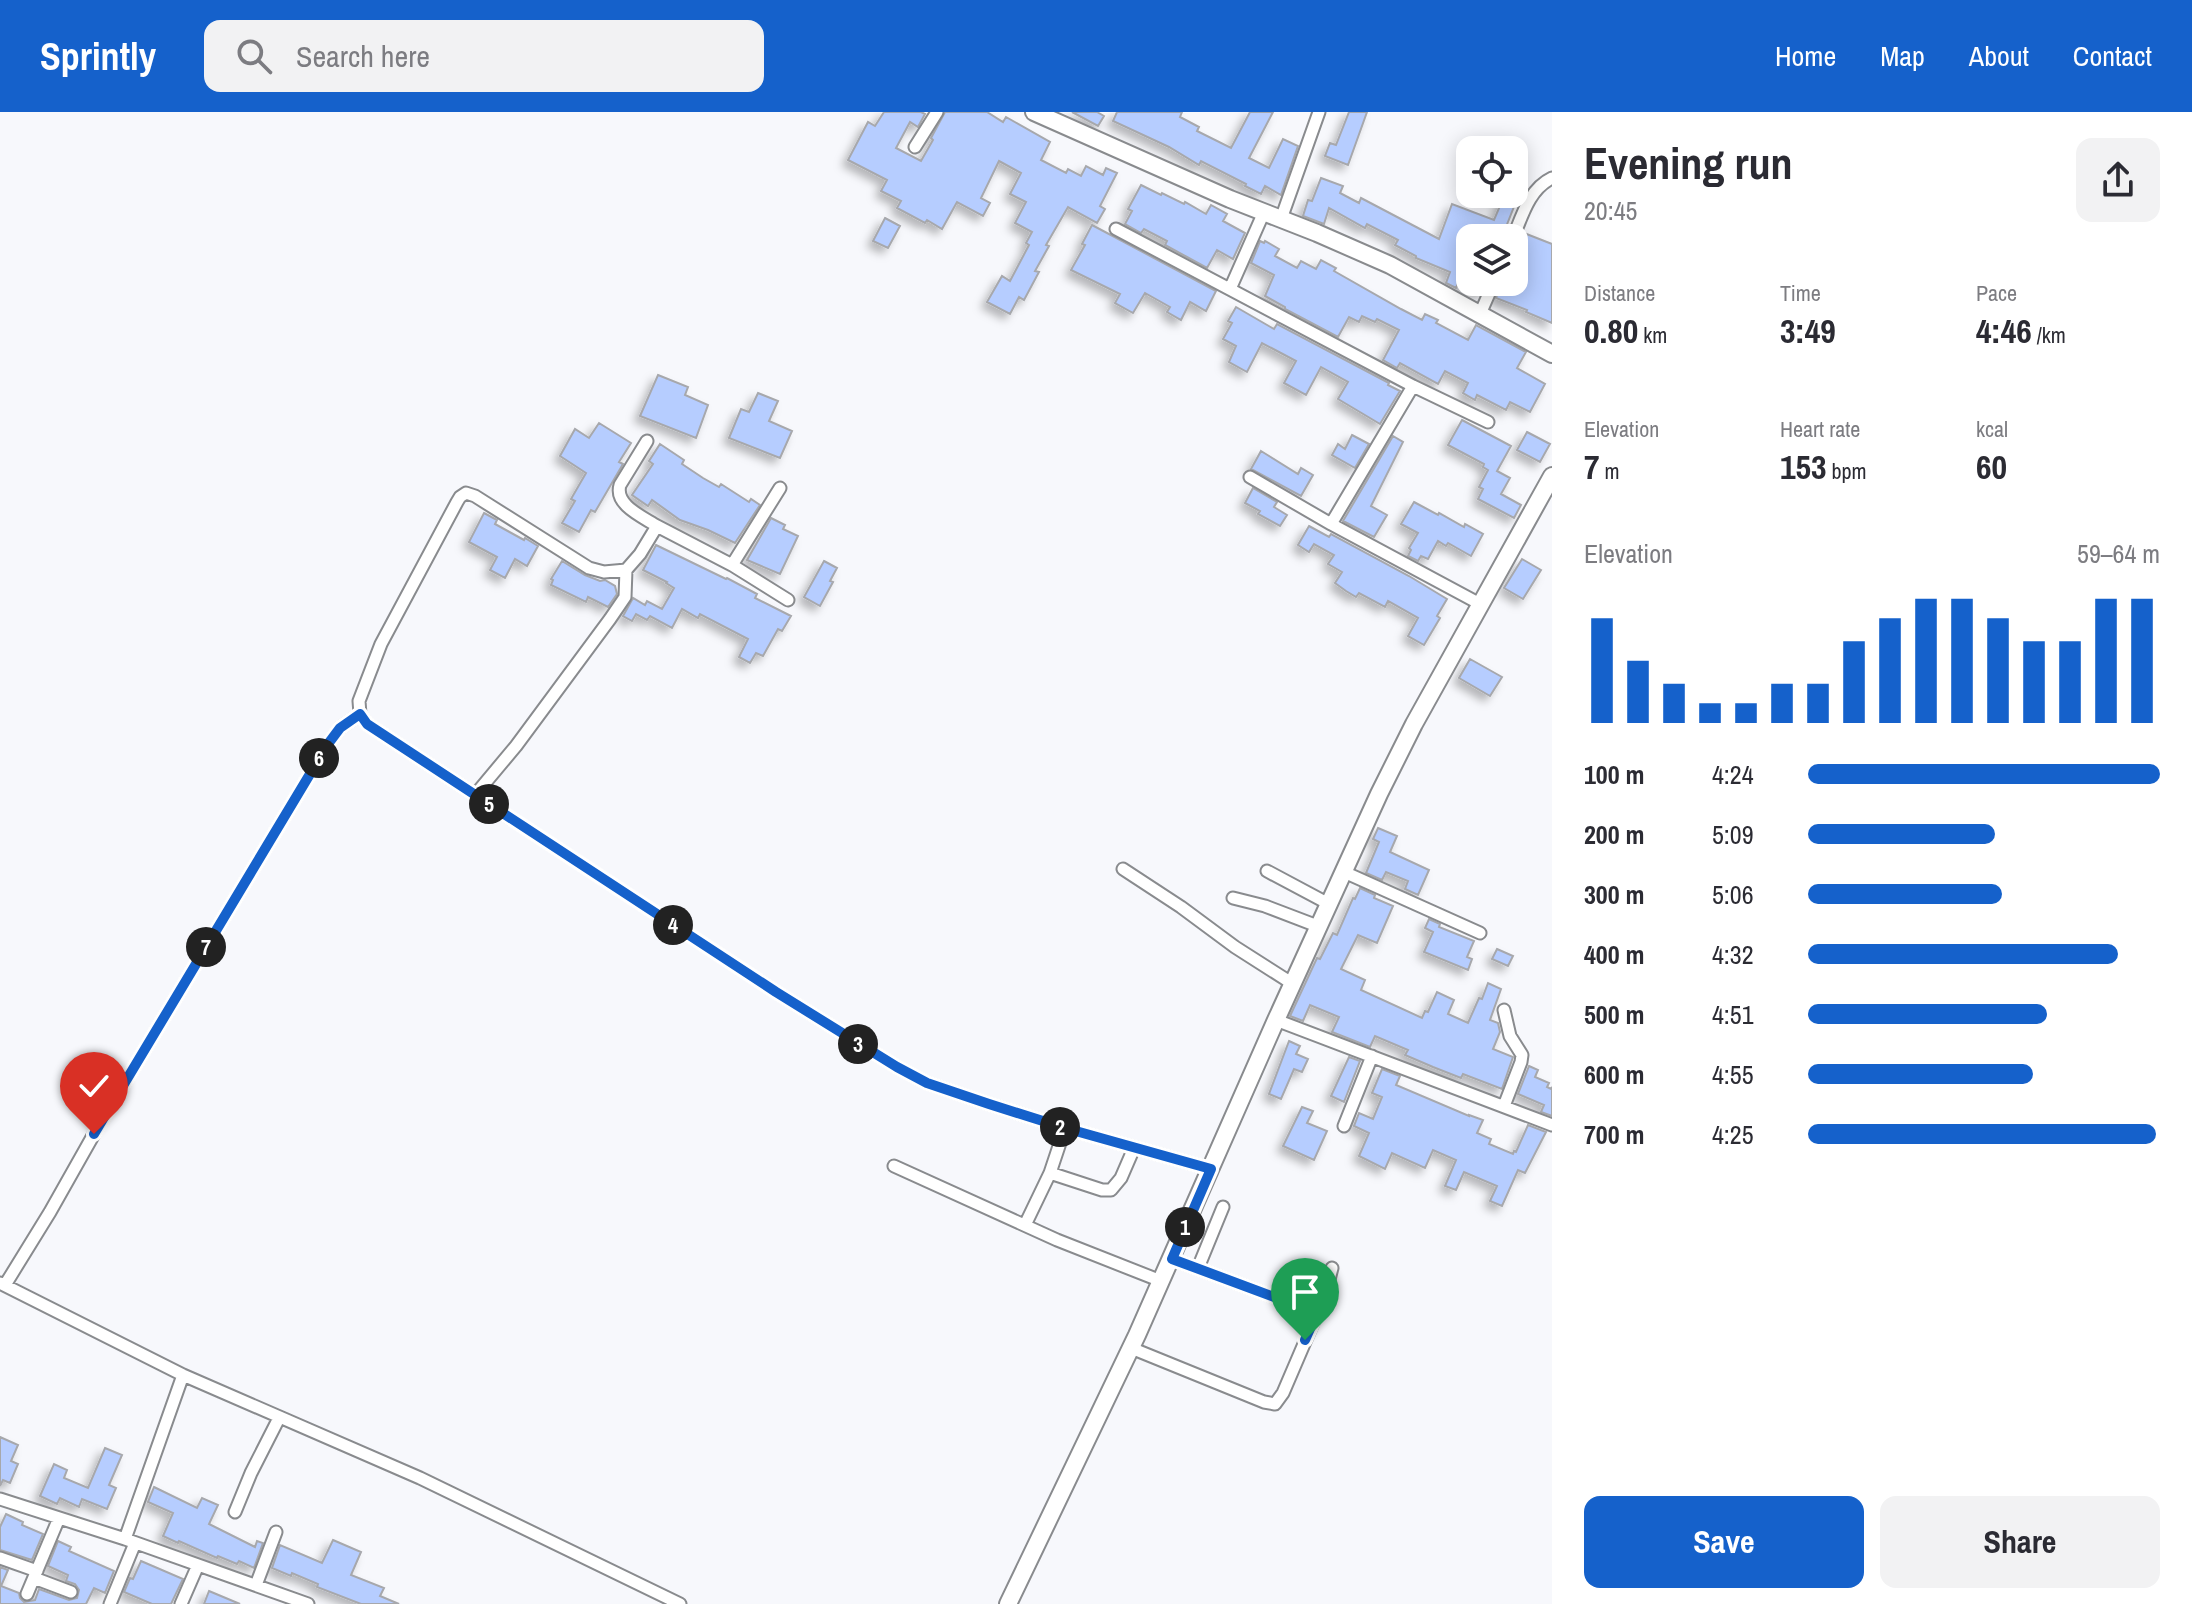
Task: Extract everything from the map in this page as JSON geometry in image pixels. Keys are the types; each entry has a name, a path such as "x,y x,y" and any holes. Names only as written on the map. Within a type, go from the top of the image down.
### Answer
{"street":[{"path":"915,147 937,112"},
{"path":"1036,112 1390,265 1552,354"},
{"path":"1281,219 1319,112"},
{"path":"1519,224 1536,189 1552,178"},
{"path":"1230,289 1264,212"},
{"path":"1116,229 1413,386 1488,422"},
{"path":"1480,314 1488,296"},
{"path":"1331,524 1413,386"},
{"path":"647,441 620,485 618,491 622,501 657,526 732,565 788,600"},
{"path":"1008,1604 1131,1348 1276,1020 1414,724 1552,476"},
{"path":"1250,477 1482,605"},
{"path":"732,565 780,488"},
{"path":"626,570 604,572 589,568 475,496 463,494 381,644 359,701 360,714 367,724 475,795 776,992 897,1067 927,1083 1065,1128 1211,1169"},
{"path":"475,795 516,746 625,597 626,570 657,526"},
{"path":"360,714 340,728 328,744 50,1212 2,1284 183,1375 420,1478 680,1604"},
{"path":"1123,869 1293,984"},
{"path":"1267,871 1329,904"},
{"path":"1344,872 1480,933"},
{"path":"1233,898 1320,927"},
{"path":"1504,1010 1510,1036 1522,1055 1504,1106"},
{"path":"1276,1020 1552,1125"},
{"path":"1344,1126 1372,1056"},
{"path":"1025,1225 1050,1173 1065,1128"},
{"path":"1050,1173 1102,1190 1111,1190 1118,1185 1134,1148"},
{"path":"894,1166 1161,1281"},
{"path":"1198,1268 1223,1207"},
{"path":"1172,1259 1317,1313"},
{"path":"1131,1348 1275,1404 1283,1393 1317,1313 1332,1268"},
{"path":"114,1603 130,1541 183,1375"},
{"path":"235,1512 279,1418"},
{"path":"0,1499 308,1604"},
{"path":"27,1594 59,1518"},
{"path":"256,1585 276,1532"},
{"path":"0,1558 71,1592"},
{"path":"181,1604 198,1565"}],"building":[{"path":"884,112 925,114 918,127 910,122 896,148 921,161 945,112 987,112 1003,122 1006,117 1050,142 1041,160 1066,173 1068,169 1081,176 1086,166 1103,175 1106,168 1117,173 1100,206 1105,209 1097,223 1068,207 1046,245 1049,246 1035,271 1039,272 1024,300 1019,297 1010,314 987,302 1002,276 1010,281 1029,245 1026,243 1032,232 1015,223 1026,202 1010,194 1021,173 999,161 981,198 990,203 983,216 957,202 942,229 927,220 925,223 897,208 901,201 881,191 887,180 848,160 868,122 875,126"},
{"path":"1072,112 1097,112 1104,116 1098,126"},
{"path":"1117,112 1182,112 1180,117 1199,127 1197,131 1231,148 1250,112 1273,112 1249,158 1269,168 1283,139 1298,146 1281,195 1265,186 1261,194 1201,161 1199,165 1113,121"},
{"path":"1349,112 1367,112 1348,165 1325,156 1330,143 1336,145"},
{"path":"1321,178 1343,186 1340,193 1359,203 1361,198 1439,239 1452,204 1494,220 1499,208 1513,208 1507,224 1456,224 1456,288 1446,283 1450,272 1416,258 1395,245 1398,240 1367,224 1365,228 1329,208 1324,224 1303,216 1308,200 1312,201"},
{"path":"1141,185 1185,202 1206,214 1211,205 1227,214 1223,221 1245,233 1233,259 1217,250 1207,268 1165,245 1167,241 1144,229 1141,233 1125,224 1132,211 1128,209"},
{"path":"885,218 900,226 888,248 873,241"},
{"path":"1092,225 1216,291 1206,311 1190,302 1181,320 1167,312 1170,307 1145,293 1133,313 1115,303 1120,294 1071,270"},
{"path":"1528,235 1552,244 1552,323 1496,298 1528,296"},
{"path":"1260,241 1279,249 1275,256 1297,268 1301,261 1316,269 1321,260 1336,268 1334,271 1401,309 1422,320 1425,314 1438,320 1436,323 1468,340 1476,325 1526,352 1517,368 1545,384 1530,412 1510,402 1506,410 1477,395 1475,400 1463,393 1468,383 1445,371 1438,384 1400,363 1397,368 1383,360 1399,330 1377,319 1375,322 1362,316 1359,322 1349,317 1338,337 1285,309 1265,296 1274,275 1251,263"},
{"path":"1236,307 1274,329 1277,324 1400,391 1380,424 1338,399 1348,382 1321,367 1306,395 1284,383 1296,361 1262,343 1247,372 1229,362 1236,346 1223,339"},
{"path":"658,375 688,387 685,395 708,405 696,438 640,416"},
{"path":"758,393 778,401 769,421 792,431 780,458 729,438 741,409 749,412"},
{"path":"1462,420 1511,446 1497,471 1510,478 1501,494 1521,505 1514,518 1478,499 1483,489 1479,487 1488,470 1483,467 1484,464 1448,445"},
{"path":"599,423 631,443 619,462 623,464 595,512 591,510 579,532 562,523 586,473 560,456 575,429 589,438"},
{"path":"1527,432 1550,444 1540,462 1517,450"},
{"path":"1352,435 1369,444 1355,468 1332,455 1338,444 1345,449"},
{"path":"1393,436 1403,442 1371,506 1387,515 1374,537 1343,521"},
{"path":"660,444 703,478 760,505 735,543 680,520 652,500 648,506 632,495 653,464 649,461"},
{"path":"1261,451 1298,474 1301,468 1313,475 1301,496 1251,469"},
{"path":"1253,488 1277,502 1274,507 1287,515 1280,526 1245,503"},
{"path":"1414,502 1483,534 1471,556 1438,541 1428,559 1421,556 1418,561 1408,556 1418,533 1401,524"},
{"path":"484,513 497,520 495,524 538,546 527,566 515,559 505,578 490,570 497,557 469,542"},
{"path":"771,518 785,525 783,529 798,536 780,574 747,560"},
{"path":"1309,526 1329,537 1331,534 1447,599 1424,645 1408,636 1418,618 1388,601 1385,607 1359,593 1356,597 1346,591 1335,583 1342,572 1328,564 1334,555 1314,544 1309,552 1298,545"},
{"path":"656,545 727,578 757,594 755,598 791,616 782,631 778,629 763,656 756,653 750,663 739,657 748,639 700,614 698,618 682,609 672,628 650,616 647,620 636,614 632,621 623,616 633,598 662,609 674,588 643,570"},
{"path":"1522,559 1541,570 1523,599 1504,588"},
{"path":"562,561 585,575 615,586 617,594 608,607 588,597 586,602 551,585 551,579"},
{"path":"824,561 837,568 820,606 804,597"},
{"path":"1470,659 1502,677 1490,696 1459,678"},
{"path":"1378,828 1397,836 1390,852 1429,870 1418,895 1405,889 1408,881 1386,872 1382,880 1366,873 1379,842 1373,839"},
{"path":"1360,888 1393,906 1377,943 1358,935 1341,969 1365,980 1361,990 1422,1018 1437,992 1454,1000 1448,1014 1468,1023 1488,983 1501,989 1490,1020 1498,1023 1500,1032 1493,1049 1513,1057 1502,1089 1463,1074 1461,1078 1433,1067 1405,1055 1408,1050 1375,1036 1370,1047 1332,1032 1339,1017 1310,1005 1303,1021 1290,1016 1317,958 1320,959 1333,933 1337,935"},
{"path":"1429,919 1440,924 1439,927 1474,941 1467,957 1472,959 1468,970 1424,952 1433,932 1425,928"},
{"path":"1497,949 1513,956 1508,966 1492,959"},
{"path":"1289,1041 1300,1046 1296,1054 1308,1059 1302,1072 1294,1069 1281,1099 1269,1094"},
{"path":"1349,1057 1360,1061 1344,1102 1331,1096"},
{"path":"1529,1066 1538,1070 1535,1077 1549,1083 1547,1087 1552,1087 1552,1116 1541,1112 1544,1105 1518,1094"},
{"path":"1382,1069 1400,1076 1396,1085 1483,1120 1477,1133 1491,1139 1489,1144 1513,1154 1528,1125 1546,1132 1525,1173 1518,1170 1502,1206 1490,1201 1497,1186 1464,1172 1456,1190 1445,1186 1456,1160 1433,1150 1425,1168 1392,1153 1385,1169 1359,1156 1369,1133 1354,1126 1359,1113 1373,1119 1382,1097 1372,1093"},
{"path":"1302,1107 1313,1111 1307,1123 1327,1131 1314,1160 1283,1146"},
{"path":"0,1437 18,1445 11,1461 18,1464 10,1483 3,1480 0,1486"},
{"path":"105,1448 122,1455 109,1485 116,1488 107,1509 82,1499 79,1507 60,1498 57,1504 40,1496 54,1464 67,1470 64,1478 88,1488"},
{"path":"154,1487 197,1508 202,1498 218,1505 209,1524 255,1547 257,1541 263,1543 254,1568 239,1561 237,1564 217,1558 163,1536 173,1513 148,1502"},
{"path":"6,1514 43,1534 32,1560 0,1550 0,1527"},
{"path":"333,1540 361,1552 351,1575 384,1588 380,1596 399,1604 361,1604 317,1587 318,1584 292,1573 291,1576 272,1568 280,1545 322,1563"},
{"path":"58,1541 71,1547 69,1551 114,1571 105,1593 94,1588 86,1604 0,1604 0,1567 8,1570 1,1586 19,1593 24,1602 35,1600 39,1589 69,1600 77,1598 79,1590 75,1584 66,1581 68,1575 48,1566"},
{"path":"141,1561 183,1579 171,1604 152,1604 124,1592"},
{"path":"209,1591 240,1604 204,1604"}],"route":[{"path":"94,1134 328,744 340,728 360,714 367,724 517,823 897,1067 927,1083 989,1104 1211,1169 1172,1259 1317,1313 1305,1340"}]}
